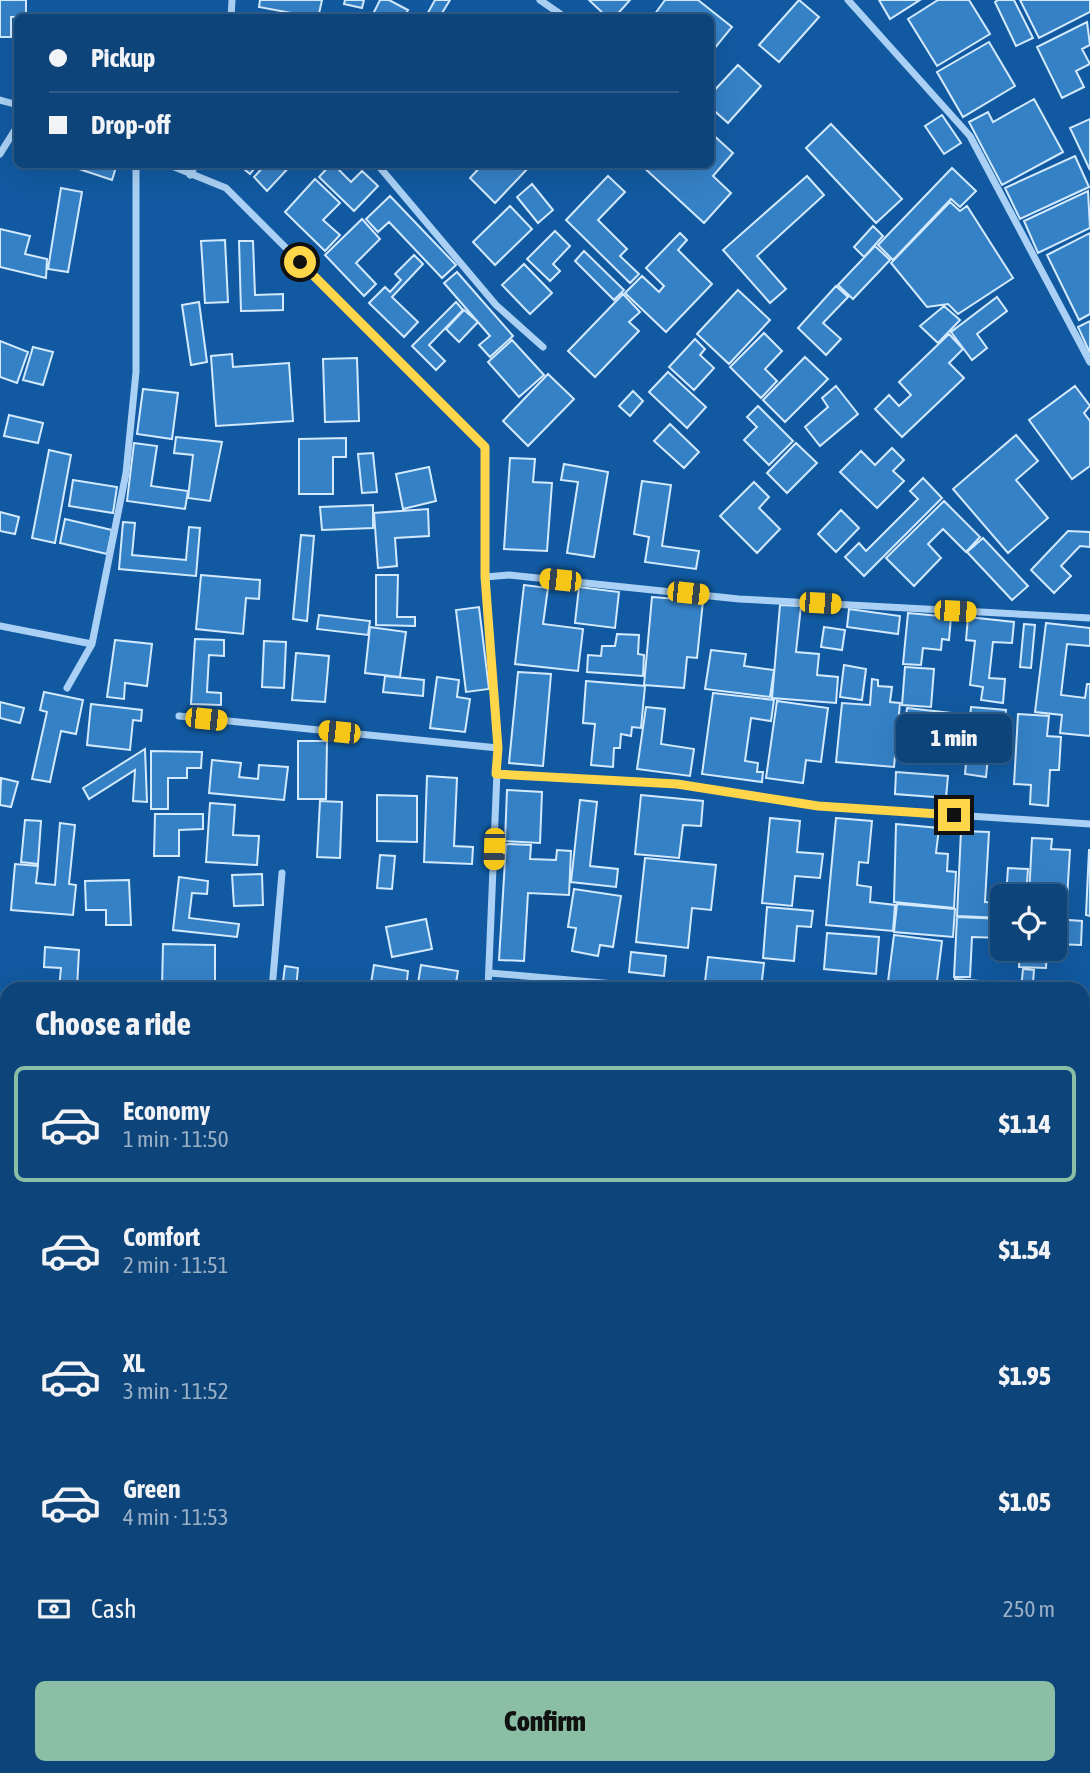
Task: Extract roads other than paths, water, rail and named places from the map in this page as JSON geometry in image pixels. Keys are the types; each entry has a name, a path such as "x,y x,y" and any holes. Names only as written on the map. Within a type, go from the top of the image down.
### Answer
{"street":[{"path":"540,0 560,14"},
{"path":"848,0 970,136 1090,362"},
{"path":"0,154 14,131"},
{"path":"67,688 92,644 125,473 136,372 136,168"},
{"path":"175,168 226,188 485,447 485,577 498,748 489,982"},
{"path":"190,176 193,168"},
{"path":"380,168 496,306 543,347"},
{"path":"485,577 509,575 739,599 1090,618"},
{"path":"0,626 92,644"},
{"path":"179,716 498,748"},
{"path":"496,774 677,784 818,806 1090,824"},
{"path":"273,982 282,873"},
{"path":"490,973 591,982"}]}
